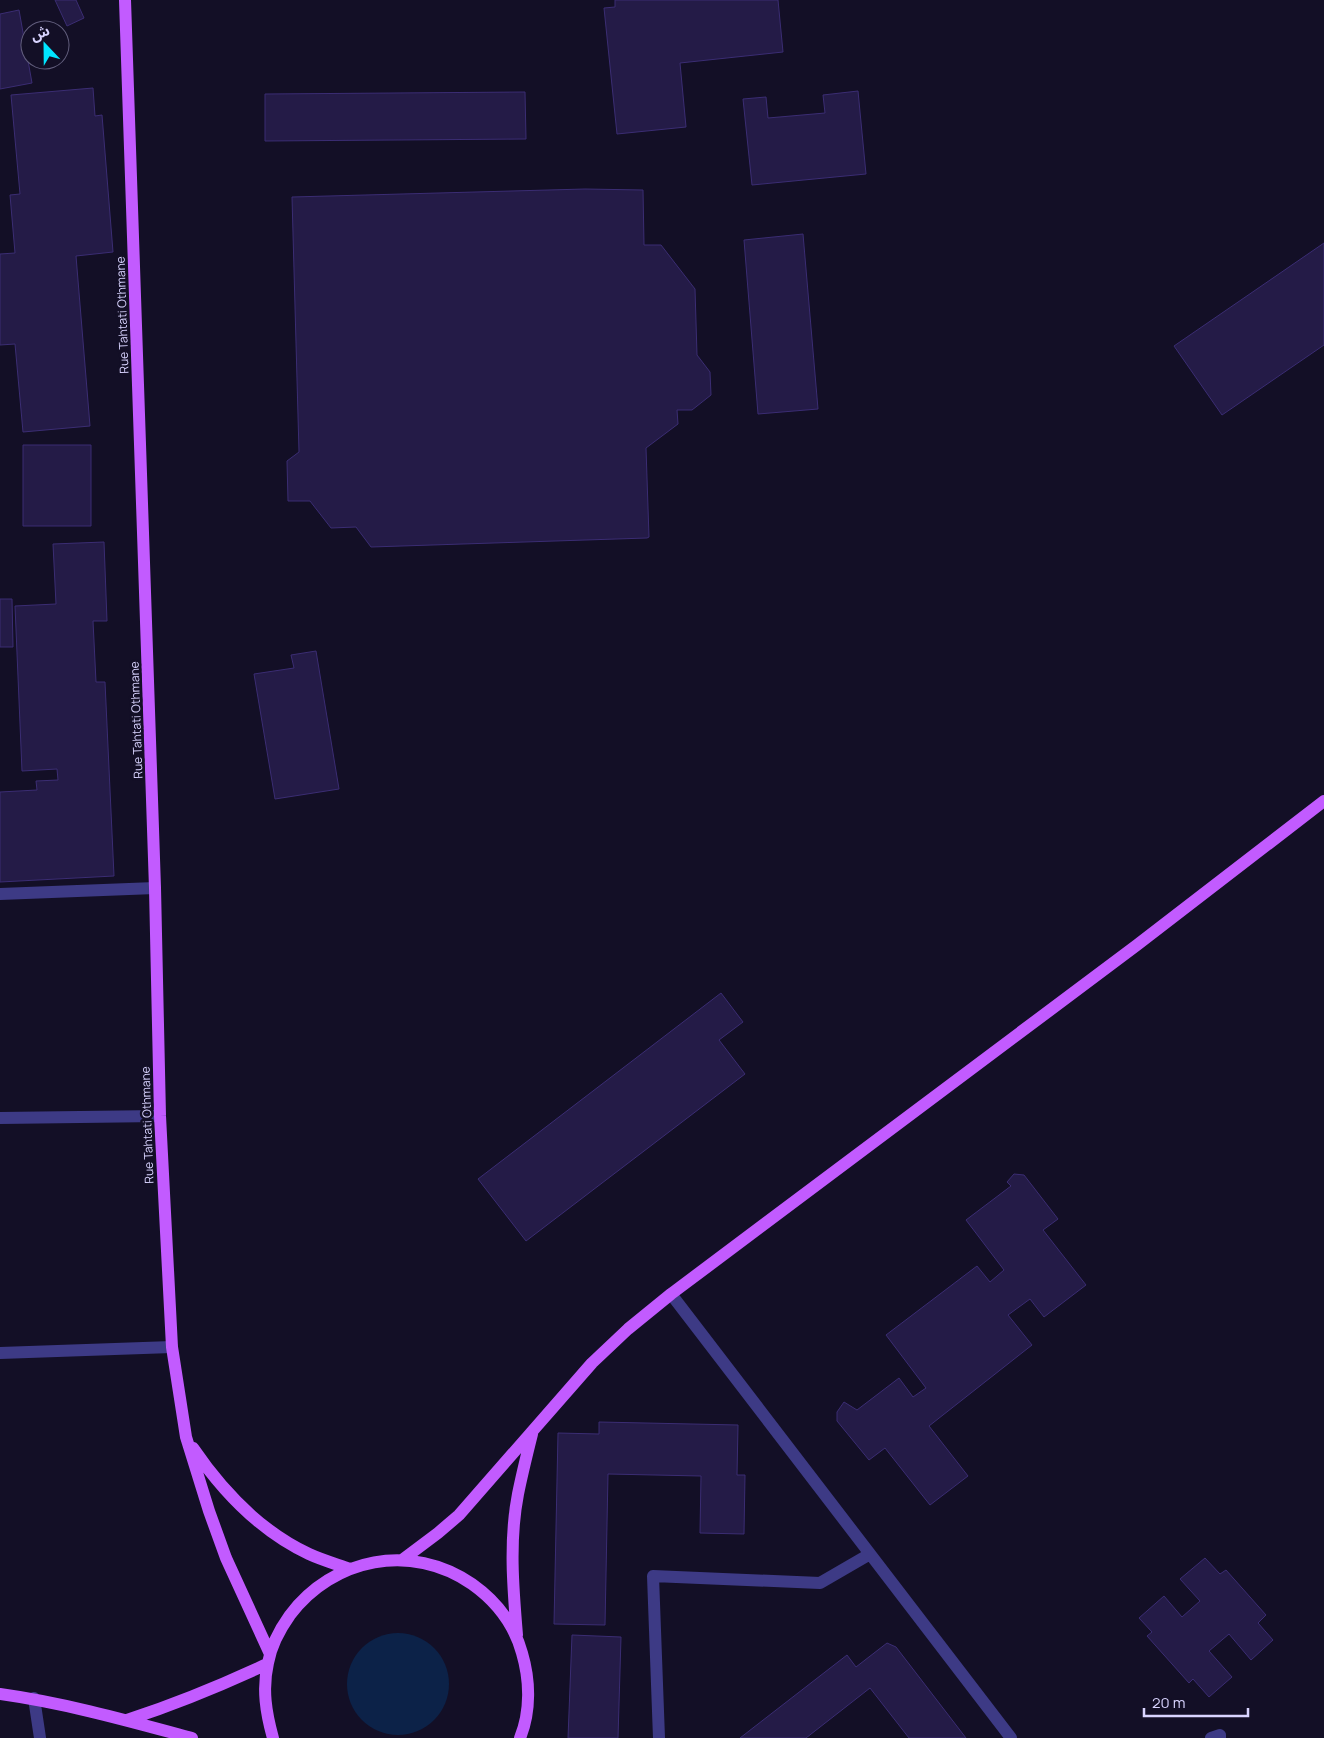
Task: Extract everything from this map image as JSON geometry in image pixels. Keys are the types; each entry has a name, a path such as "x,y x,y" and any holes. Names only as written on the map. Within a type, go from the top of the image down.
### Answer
{"main road":[{"name":"Rue Tahtati Othmane","path":"125,0 155,888 160,1116 172,1347 186,1437 209,1511 226,1558 269,1659"},
{"path":"402,1560 438,1533 458,1515 592,1362 628,1329 671,1294 1137,945 1324,802"},
{"path":"517,1637 513,1587 513,1544 518,1495 533,1431"},
{"path":"186,1437 211,1474 239,1506 272,1533 310,1554 350,1568"},
{"path":"273,1738 266,1714 265,1689 269,1659 282,1626 300,1602 323,1582 350,1568 375,1562 402,1560 430,1564 458,1574 482,1591 502,1612 517,1637 527,1668 529,1700 522,1736"},
{"path":"128,1720 214,1688 269,1659"},
{"path":"0,1694 34,1698 128,1720 192,1738"}],"street":[{"path":"0,894 155,888"},
{"path":"0,1118 160,1116"},
{"path":"671,1294 1011,1738"},
{"path":"0,1353 172,1347"},
{"path":"659,1738 653,1576 820,1582 870,1554"},
{"path":"34,1698 40,1738"},
{"path":"1210,1738 1220,1735 1220,1738"}],"water":[{"path":"398,1633 418,1637 434,1648 445,1664 449,1684 445,1704 434,1720 418,1731 398,1735 378,1731 362,1720 351,1704 347,1684 351,1664 362,1648 378,1637"}],"building":[{"path":"55,0 76,0 84,18 70,25 70,20 64,20"},
{"path":"615,0 778,0 783,52 680,63 686,127 617,134 604,8 615,7"},
{"path":"19,10 21,20 20,70 30,70 32,83 0,89 0,14"},
{"path":"93,88 95,116 102,115 113,252 76,256 90,426 23,432 15,344 0,345 0,254 15,253 10,195 20,194 11,95"},
{"path":"858,91 866,174 752,185 743,99 766,97 768,118 825,113 823,95"},
{"path":"525,92 526,139 265,141 265,94"},
{"path":"585,189 643,190 644,245 661,245 695,289 697,355 710,372 711,395 692,410 677,410 678,424 646,448 649,537 371,547 356,527 331,528 310,501 288,501 287,461 299,452 292,197"},
{"path":"803,234 818,409 758,414 744,240"},
{"path":"1324,243 1324,345 1222,415 1174,346"},
{"path":"23,445 91,445 91,526 23,526"},
{"path":"104,542 107,621 93,621 96,682 105,682 114,876 0,882 0,792 37,790 36,781 58,780 57,769 22,771 15,606 56,604 53,544"},
{"path":"0,599 12,599 13,647 0,647"},
{"path":"316,651 339,789 275,799 254,674 294,668 291,655"},
{"path":"721,993 743,1022 719,1040 745,1074 526,1241 478,1179"},
{"path":"1014,1174 1024,1175 1058,1219 1043,1230 1086,1285 1044,1317 1030,1299 1008,1315 1032,1345 929,1426 968,1476 930,1505 885,1448 869,1460 837,1421 837,1412 844,1402 857,1410 899,1378 913,1397 926,1388 886,1335 977,1266 990,1282 1004,1270 966,1220 1011,1186 1007,1182"},
{"path":"599,1422 738,1425 737,1475 745,1475 744,1534 700,1533 701,1476 608,1474 605,1625 554,1624 558,1433 599,1434"},
{"path":"1205,1558 1220,1574 1226,1570 1266,1615 1258,1623 1273,1640 1251,1660 1229,1634 1209,1651 1232,1677 1209,1697 1193,1679 1189,1683 1147,1636 1152,1632 1139,1618 1164,1596 1182,1617 1200,1601 1180,1579"},
{"path":"572,1635 621,1637 618,1738 568,1738"},
{"path":"887,1643 896,1647 966,1738 909,1738 870,1688 806,1738 740,1738 847,1655 856,1667"}]}
